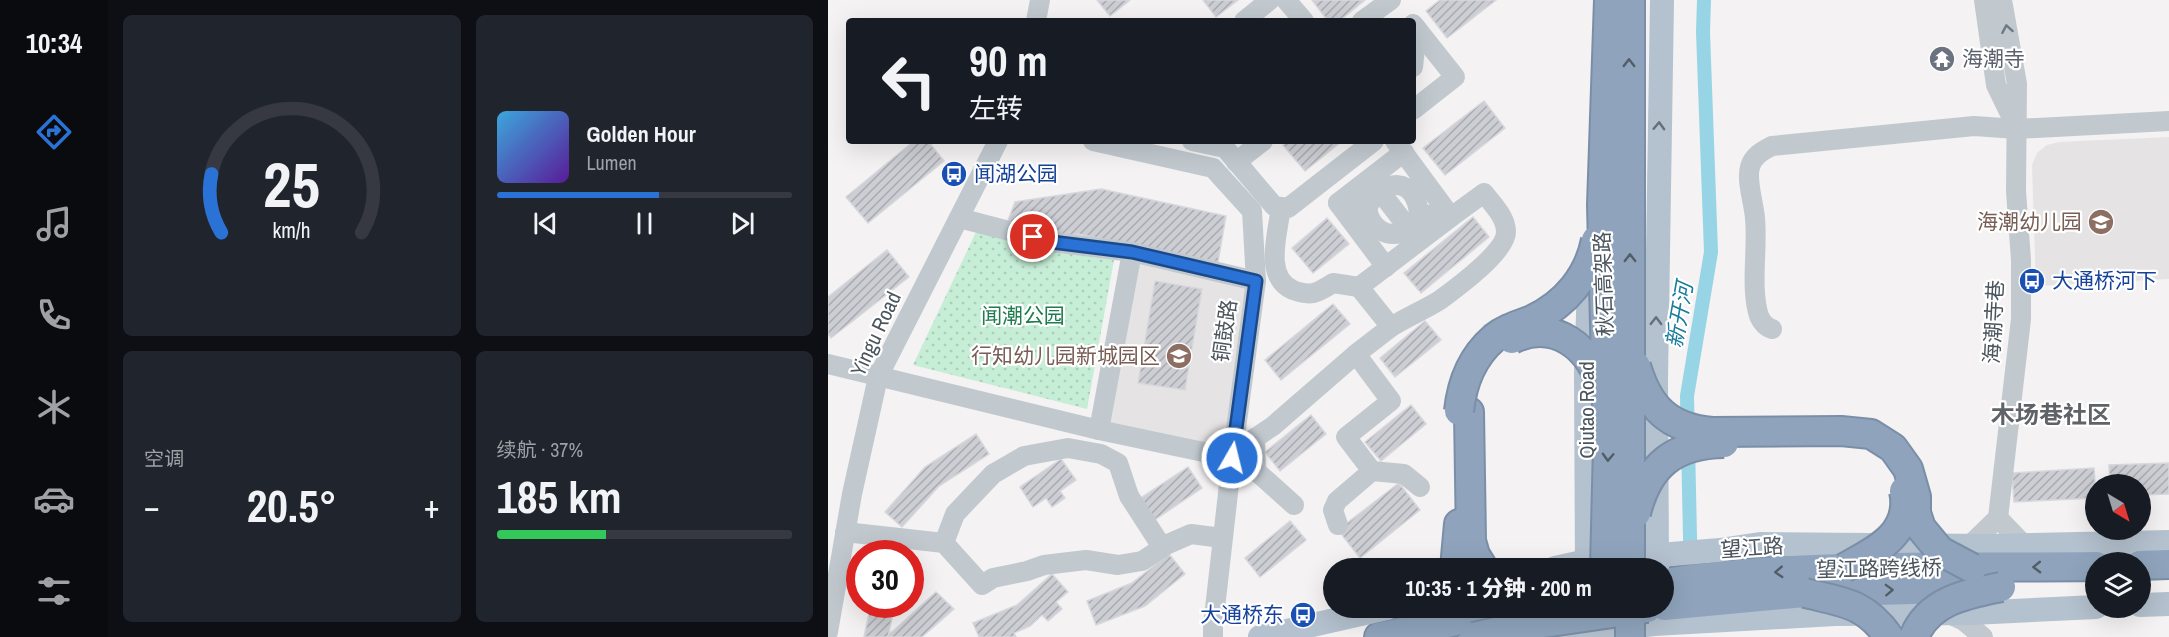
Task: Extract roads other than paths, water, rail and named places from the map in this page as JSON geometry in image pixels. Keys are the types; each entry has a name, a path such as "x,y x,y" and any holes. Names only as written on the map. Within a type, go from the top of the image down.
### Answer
{"highway":[{"name":"秋石高架路","path":"1594,558 1608,417 1602,205 1609,0"},
{"name":"秋石高架路","path":"1630,0 1630,558"},
{"path":"1457,558 1460,538 1459,411 1461,388 1480,352 1496,336 1547,312 1575,287 1585,273 1593,254 1602,205"},
{"path":"1477,558 1470,525 1469,412 1472,389 1485,360 1496,349 1516,337 1543,332 1562,336 1588,357 1598,375 1608,417"},
{"path":"1630,339 1641,382 1649,399 1661,414 1677,424 1695,430 1712,432 1841,431 1871,434 1893,447 1908,469 1921,528 1940,551 1971,557"},
{"path":"1630,536 1640,496 1651,476 1662,462 1680,451 1717,443 1858,443 1882,452 1894,466 1902,479 1905,514 1897,531 1878,549 1844,568"},
{"name":"望江路跨线桥","path":"1674,582 1711,576 1971,557 2085,565"},
{"path":"2151,565 2169,564"},
{"path":"2151,584 2169,583"},
{"name":"望江路跨线桥","path":"1674,614 1805,593 2008,599 2085,587"},
{"path":"1805,593 1856,606 1879,622 1889,637"},
{"path":"1914,637 1922,623 1938,606 1950,600 2008,599"},
{"path":"1386,626 1414,624 1421,618"},
{"path":"1586,636 1598,618"},
{"path":"1630,618 1630,637"},
{"name":"望江路跨线桥","path":"1386,626 1515,624 1638,618"},
{"name":"望江路跨线桥","path":"1474,637 1515,624"}],"main road":[{"name":"Qiutao Road","path":"1593,558 1586,372 1599,37 1597,0"},
{"path":"1661,558 1655,387 1662,0"},
{"name":"望江路","path":"1668,558 1760,544 1971,557 2024,545 2169,542"},
{"path":"1672,618 1716,621 1835,614 1947,613 2008,599 2085,606"},
{"path":"2151,605 2169,604"},
{"path":"1586,618 1586,636 1654,618"},
{"path":"1260,637 1386,626"}],"street":[{"path":"1037,18 1040,0"},
{"path":"1248,18 1270,0"},
{"path":"1287,0 1302,18"},
{"path":"1366,18 1393,0 1408,18"},
{"name":"海潮寺巷","path":"1984,0 1996,85 2017,129"},
{"name":"海潮寺巷","path":"1998,518 2021,319 2021,260 2016,191 2017,84 2002,0"},
{"path":"1416,28 1455,77 1416,108"},
{"path":"1772,329 1765,326 1760,317 1756,296 1755,219 1749,171 1751,163 1759,153 1772,146 1974,126 2017,129 2169,120"},
{"name":"Yingu Road","path":"828,632 845,532 878,377 996,144"},
{"name":"铜鼓路","path":"1120,144 1147,147 1214,168 1252,211 1256,281 1222,538 1213,627 1214,637"},
{"path":"1206,144 1225,148 1274,206 1288,208 1370,144"},
{"path":"1236,162 1259,144"},
{"path":"1338,203 1400,147 1452,217"},
{"path":"1414,221 1379,190 1367,208 1369,217 1380,231 1392,235 1414,221 1452,217"},
{"path":"828,364 1105,432 1233,450 1255,438 1299,404 1391,327 1438,301 1464,282 1498,250 1506,235 1505,221 1484,193 1359,287"},
{"path":"1338,203 1367,208"},
{"path":"1338,203 1386,267"},
{"path":"1281,207 1274,265 1277,278 1289,288 1306,295 1319,292 1333,283 1359,287 1391,327"},
{"path":"959,218 1052,242 1132,252 1256,281"},
{"path":"1107,458 1105,432 1132,252"},
{"path":"1356,354 1391,401 1346,436 1372,471"},
{"path":"1255,438 1257,471 1294,505"},
{"path":"944,543 955,514 993,474 1024,456 1068,448 1101,454 1118,463 1129,496 1162,547"},
{"path":"1338,525 1333,510 1337,501 1372,471 1404,474 1420,487"},
{"path":"1971,557 1998,518 2024,545"},
{"path":"845,532 944,543 982,585 993,578 1044,565 1086,560 1118,564 1142,561 1162,547 1191,534 1222,538"},
{"path":"1988,637 2008,599"},
{"path":"1947,613 1964,621 1983,637"}],"waterway":[{"name":"新开河","path":"1691,584 1687,396 1711,252 1703,32 1704,0"}],"place":[{"name":"海潮寺","path":"1942,59"},
{"name":"闻湖公园","path":"954,174"},
{"name":"海潮幼儿园","path":"2101,222"},
{"name":"大通桥河下","path":"2032,281"},
{"name":"行知幼儿园新城园区","path":"1179,356"},
{"name":"大通桥东","path":"1303,615"}],"district":[{"name":"木场巷社区","path":"2051,415"}],"park label":[{"name":"闻潮公园","path":"1023,316"}]}
